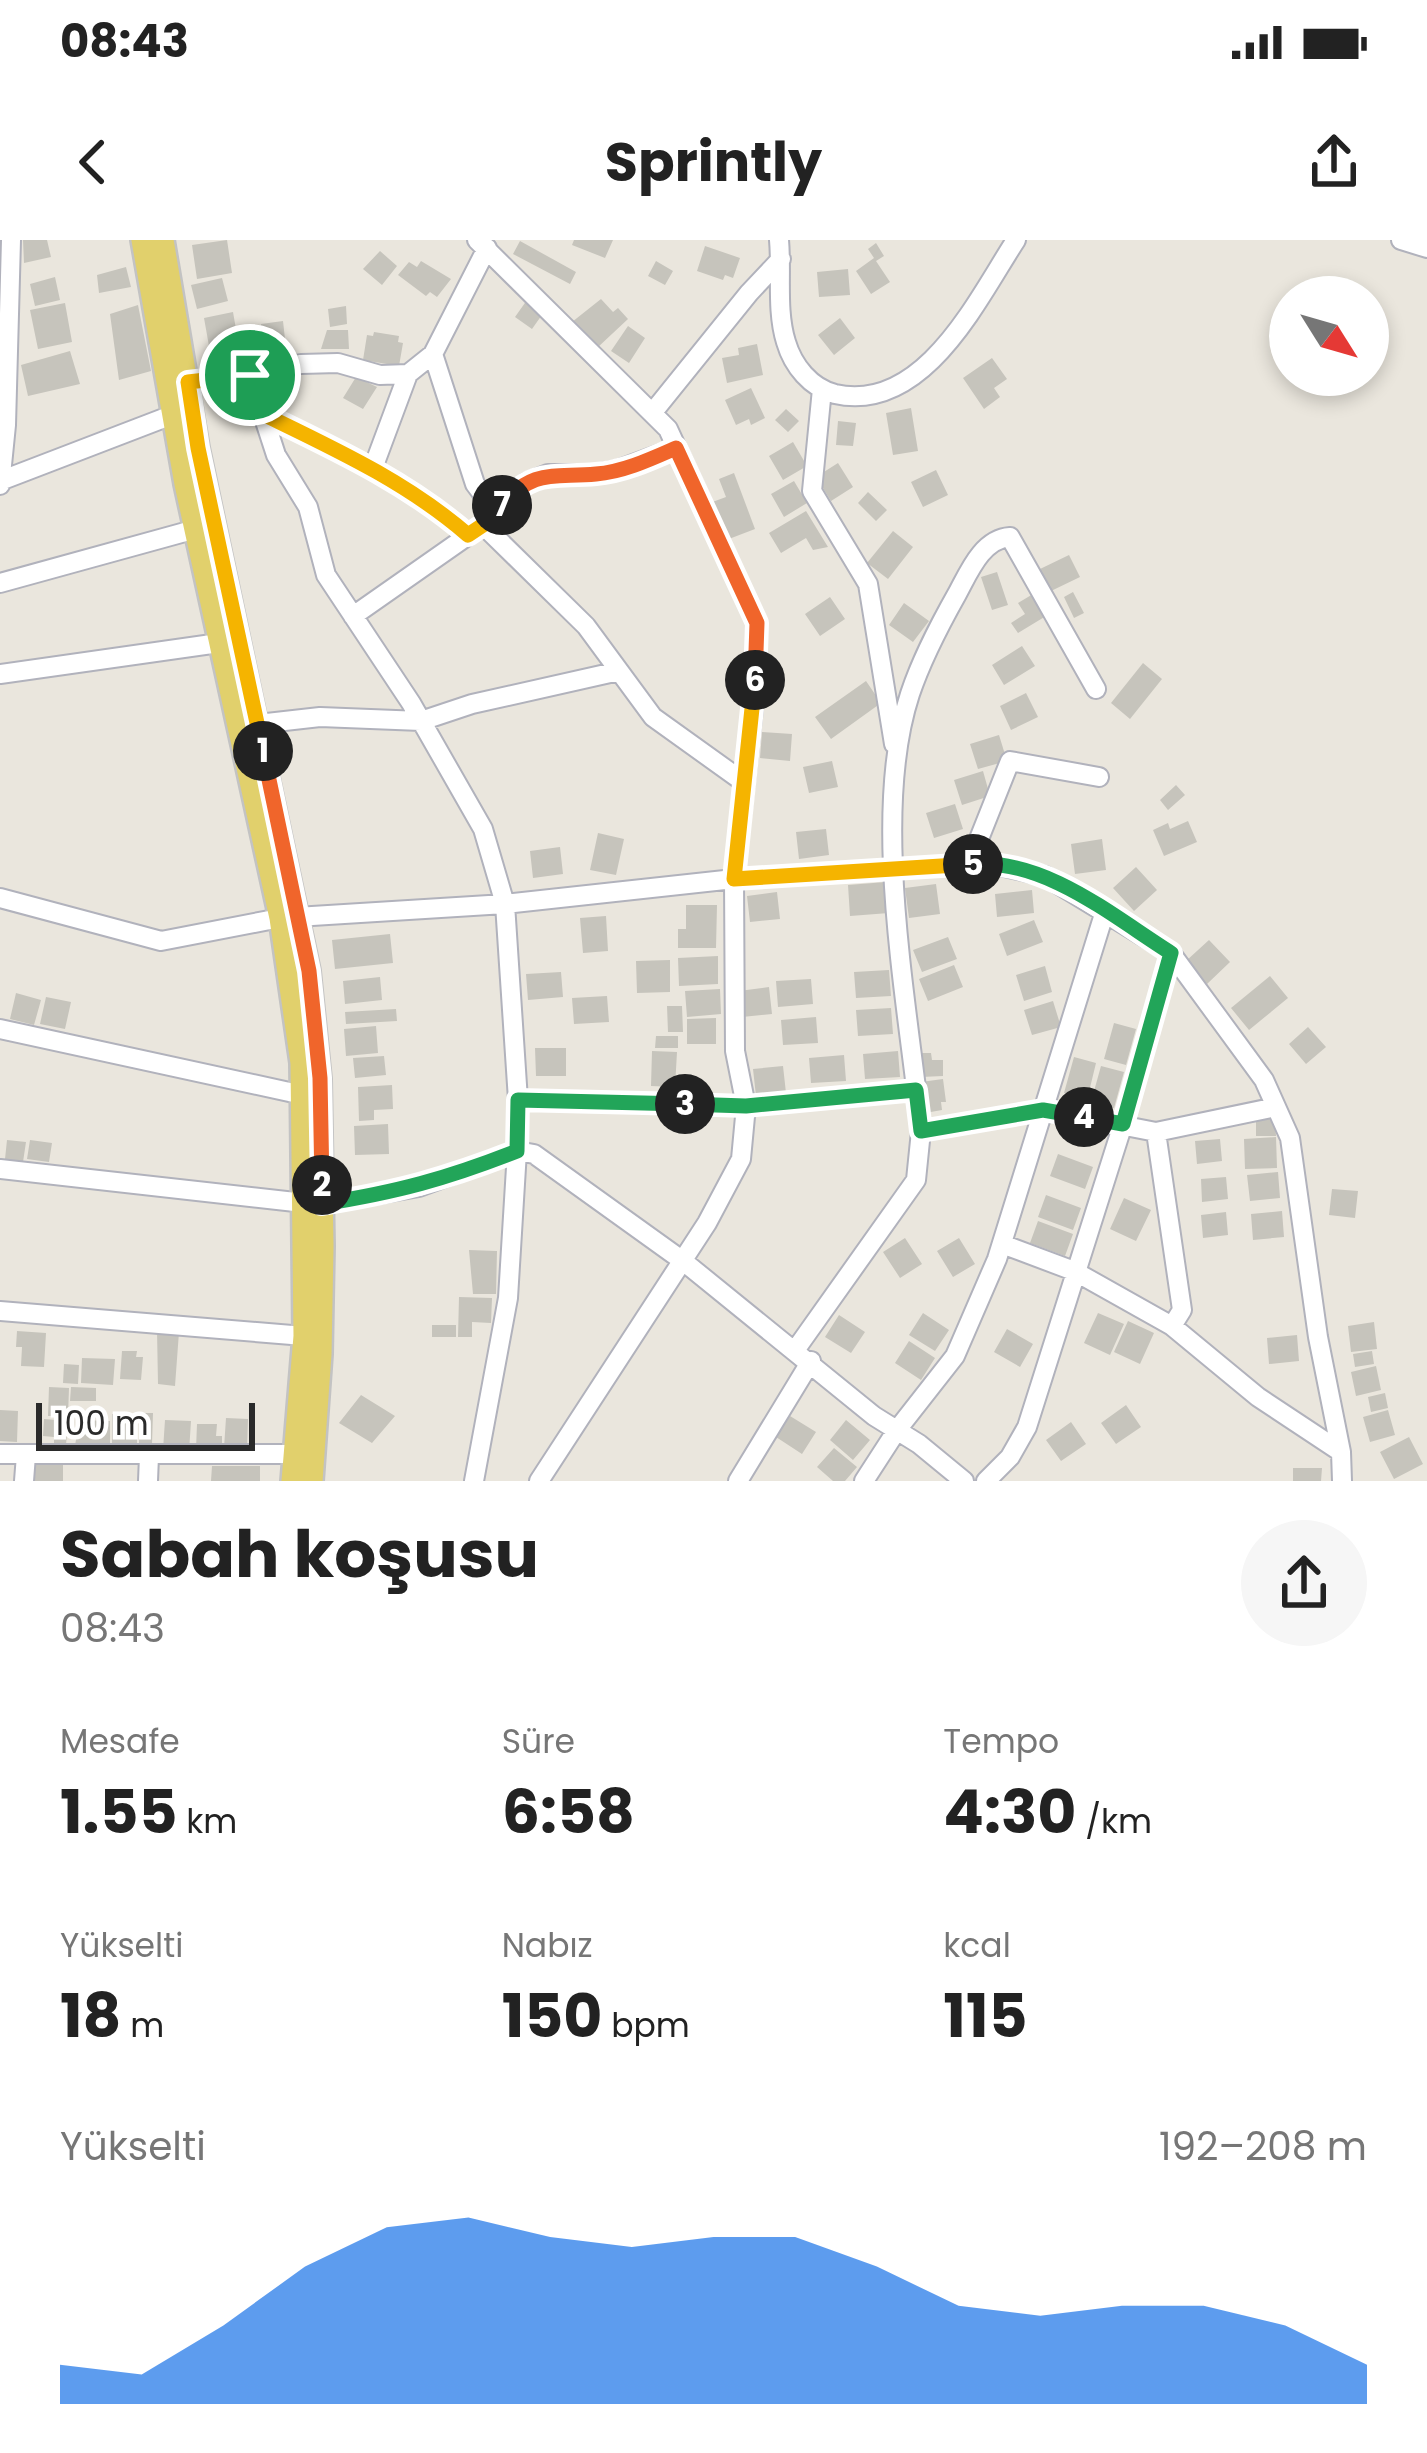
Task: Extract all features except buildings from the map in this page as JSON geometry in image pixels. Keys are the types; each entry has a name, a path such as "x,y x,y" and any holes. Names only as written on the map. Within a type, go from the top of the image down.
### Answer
{"main road":[{"path":"142,240 219,643 289,918 309,971 320,1078 304,1336 304,1454 312,1481"},
{"path":"163,240 198,448 258,724 289,918 321,1354 304,1454 292,1481"}],"street":[{"path":"11,240 4,290 0,483 172,415"},
{"path":"780,250 786,344 802,372 834,394 866,394 920,370 952,340 1016,240"},
{"path":"1401,240 1427,248"},
{"path":"374,468 408,374 433,354 482,244 668,429 757,623 734,879 734,1051 746,1106 740,1159 682,1261 539,1481"},
{"path":"653,412 780,250"},
{"path":"433,354 475,484 482,524"},
{"path":"188,382 320,364 380,375 408,374"},
{"path":"250,375 276,455 308,507 326,575 421,722 482,829 505,904 517,1151 508,1298 480,1478"},
{"path":"822,389 812,491 868,584 896,755"},
{"path":"263,414 374,468 436,507 482,524 586,626 653,717 745,783"},
{"path":"353,616 482,524 517,489 537,478 616,470 676,448"},
{"path":"0,583 196,529"},
{"path":"738,1481 803,1355 916,1180 921,1131 893,869 896,755 909,695 931,641 974,562 990,544 1010,537 1096,689"},
{"path":"0,674 219,643"},
{"path":"258,724 320,717 421,722 472,704 619,671"},
{"path":"969,864 1010,760 1099,777"},
{"path":"0,898 161,941 289,918 505,904 734,879 987,863 1045,876 1171,953 1264,1080 1290,1138 1342,1481"},
{"path":"864,1481 955,1356 1002,1244 1105,911"},
{"path":"986,1481 1010,1457 1027,1427 1123,1124 1171,953"},
{"path":"0,1029 303,1096"},
{"path":"518,1100 746,1106 916,1090"},
{"path":"921,1131 1043,1110 1156,1132 1276,1107"},
{"path":"1156,1132 1182,1310 1172,1326"},
{"path":"0,1169 313,1204 419,1187 517,1151 542,1157 964,1481"},
{"path":"1002,1244 1074,1271 1172,1326 1258,1397 1341,1452"},
{"path":"0,1311 304,1336"},
{"path":"0,1454 304,1454"},
{"path":"24,1481 26,1454"},
{"path":"148,1481 149,1456"}],"route":[{"path":"250,375 263,414 374,468 436,507 468,535 517,489 537,478 616,470 676,448 757,623 754,700 734,879 987,863 1045,876 1105,911 1171,953 1123,1124 1043,1110 921,1131 916,1090 746,1106 518,1100 517,1151 419,1187 322,1204 320,1078 309,971 227,591 188,382 250,375"}]}
